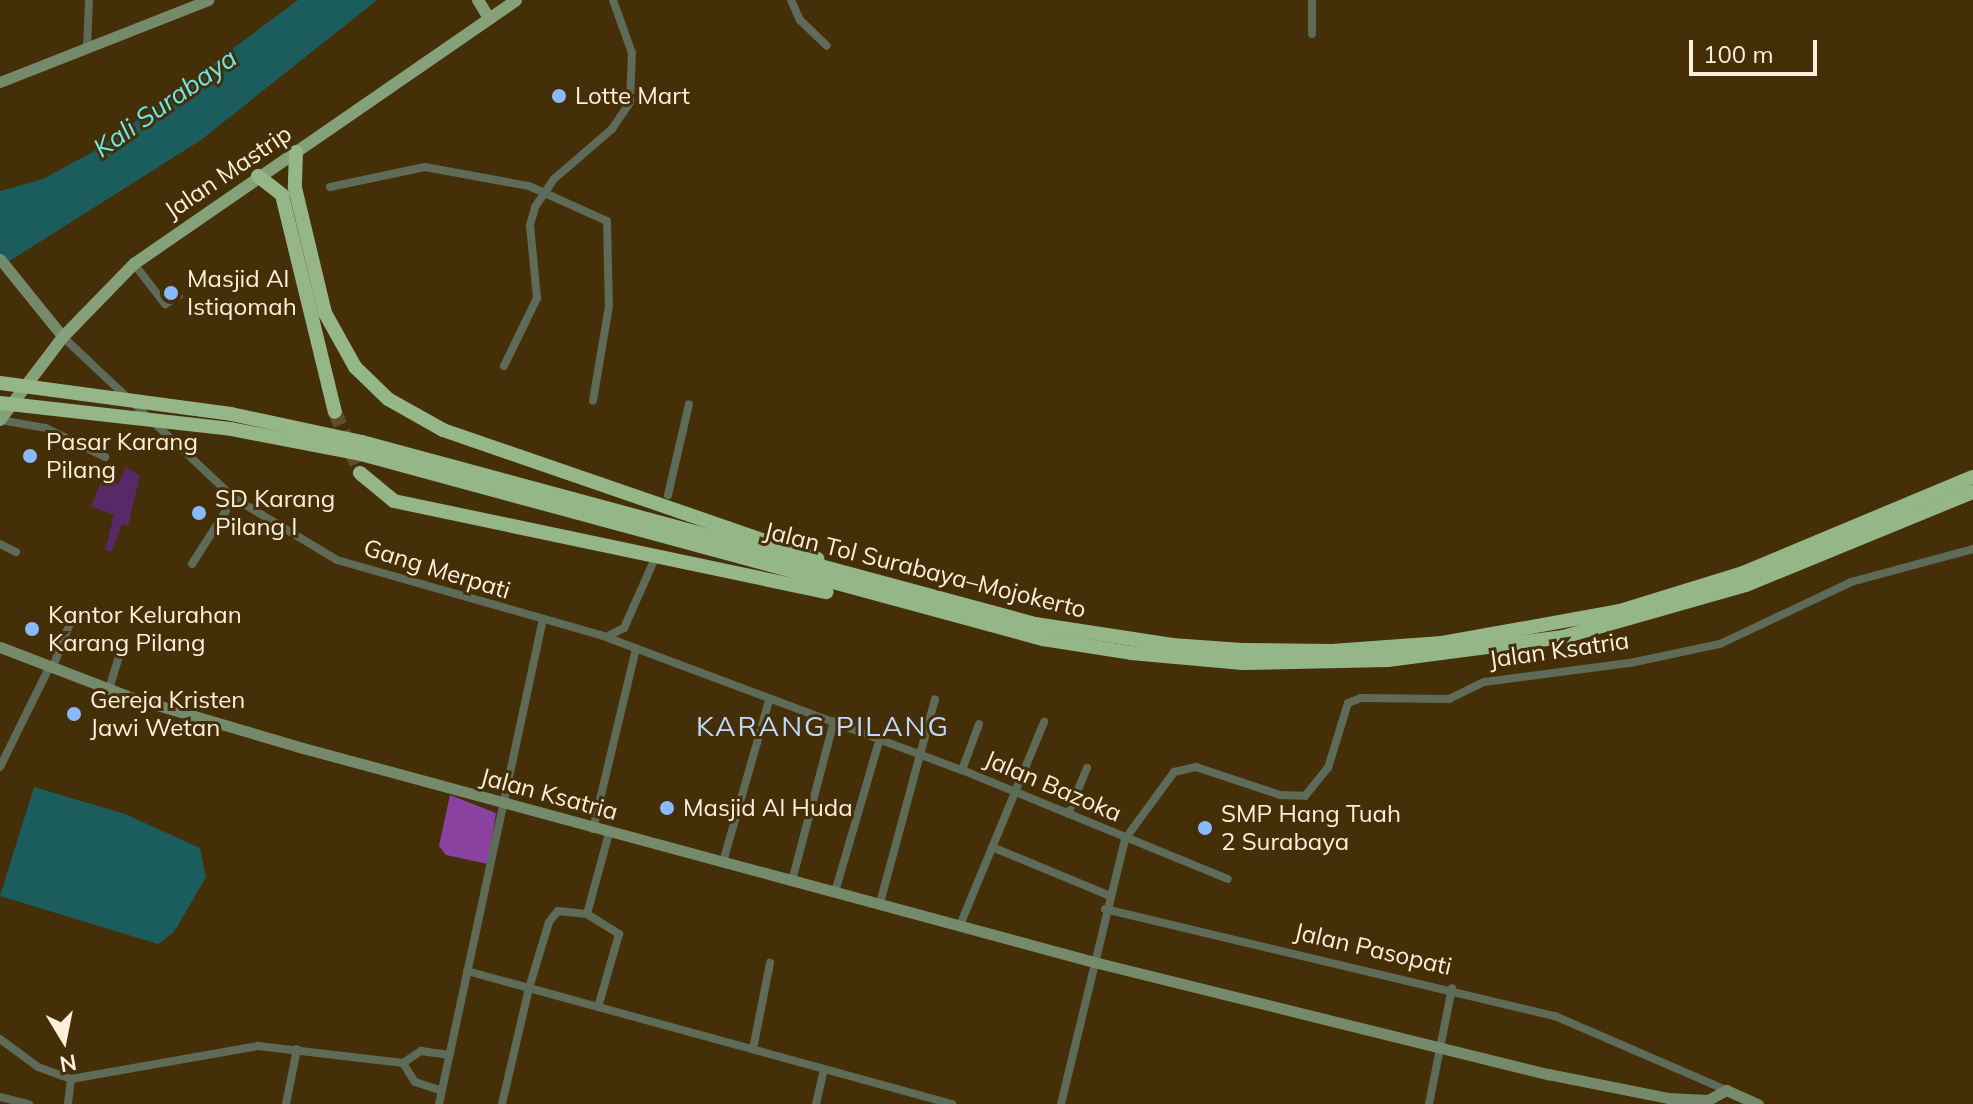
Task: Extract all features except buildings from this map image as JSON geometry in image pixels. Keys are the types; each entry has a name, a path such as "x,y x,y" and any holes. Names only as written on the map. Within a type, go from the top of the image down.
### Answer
{"highway":[{"path":"296,152 295,188 325,313 355,367 388,399 443,430 786,547 883,585"},
{"path":"258,176 282,195 335,412"},
{"name":"Jalan Tol Surabaya–Mojokerto","path":"0,383 362,442 883,585 1085,634 1172,645 1332,651 1442,643 1554,626 1704,593"},
{"name":"Jalan Tol Surabaya–Mojokerto","path":"0,403 231,421 907,605 1043,639 1131,653 1333,664 1448,655 1563,637 1745,579 1973,492"},
{"path":"360,473 394,501 907,605"},
{"name":"Jalan Tol Surabaya–Mojokerto","path":"1745,579 1973,477"}],"main road":[{"path":"478,0 489,18"},
{"name":"Jalan Mastrip","path":"0,420 63,337 134,264 516,0"}],"street":[{"path":"87,48 89,0"},
{"path":"0,82 208,0"},
{"path":"504,366 534,311 537,285 530,225 541,194 612,129 630,102 632,53 613,0"},
{"path":"791,0 800,20 827,46"},
{"path":"1312,0 1312,34"},
{"path":"330,187 425,167 529,186 541,194 603,217 609,225 609,306 593,401"},
{"path":"0,259 63,337"},
{"path":"134,264 165,304 179,296"},
{"name":"Gang Merpati","path":"63,337 234,498 337,560 636,648"},
{"path":"668,495 689,404"},
{"path":"0,420 46,428 105,457"},
{"path":"192,564 234,498"},
{"path":"0,544 16,552"},
{"name":"Jalan Ksatria","path":"1094,962 1108,895 1125,839 1164,782 1184,767 1214,770 1280,795 1305,796 1328,768 1348,703 1361,698 1449,699 1496,679 1635,662 1720,644 1851,582 1973,549"},
{"path":"603,636 617,636 624,628 653,563"},
{"path":"0,767 72,618"},
{"path":"439,1104 542,622"},
{"name":"Jalan Ksatria","path":"0,647 109,689 503,805 1094,962 1441,1050 1668,1098 1708,1100 1726,1090"},
{"path":"593,829 636,648"},
{"name":"Jalan Bazoka","path":"636,648 1014,790 1125,839 1228,879"},
{"path":"109,689 119,656"},
{"path":"880,903 935,699"},
{"path":"723,862 769,700"},
{"path":"792,881 834,721"},
{"path":"960,925 1044,722"},
{"path":"962,770 979,724"},
{"path":"835,892 880,738"},
{"path":"1068,814 1087,768"},
{"path":"587,914 609,833"},
{"path":"992,847 1108,895"},
{"name":"Jalan Pasopati","path":"1105,909 1452,988 1555,1016 1726,1090"},
{"path":"502,1104 529,988 553,914 587,914 615,927 619,934 598,1007"},
{"path":"1061,1104 1094,962"},
{"path":"753,1049 770,963"},
{"path":"467,971 952,1104"},
{"path":"1429,1104 1452,988"},
{"path":"0,1039 38,1067 71,1079 244,1047 297,1049 403,1063 421,1051 450,1055"},
{"path":"286,1104 297,1049"},
{"path":"403,1063 415,1082 442,1091"},
{"path":"816,1104 824,1069"},
{"path":"68,1104 71,1079"},
{"path":"1726,1090 1758,1104"},
{"path":"0,1097 29,1104"}],"shaded area":[{"path":"126,467 140,476 128,526 122,524 112,552 105,550 114,515 91,506 106,470 118,484"},
{"path":"450,795 496,813 488,864 446,855 439,846"}],"water":[{"name":"Kali Surabaya","path":"298,0 377,0 201,140 0,267 0,191 43,179 98,149"},
{"path":"34,787 125,814 200,848 206,877 174,932 158,944 0,896"}],"tunnel":[{"path":"335,412 360,473"}],"place":[{"name":"Lotte Mart","path":"559,96"},
{"name":"Masjid Al Istiqomah","path":"171,293"},
{"name":"Pasar Karang Pilang","path":"30,456"},
{"name":"SD Karang Pilang I","path":"199,513"},
{"name":"Kantor Kelurahan Karang Pilang","path":"32,629"},
{"name":"Gereja Kristen Jawi Wetan","path":"74,714"},
{"name":"Masjid Al Huda","path":"667,808"},
{"name":"SMP Hang Tuah 2 Surabaya","path":"1205,828"}],"district":[{"name":"KARANG PILANG","path":"823,726"}]}
